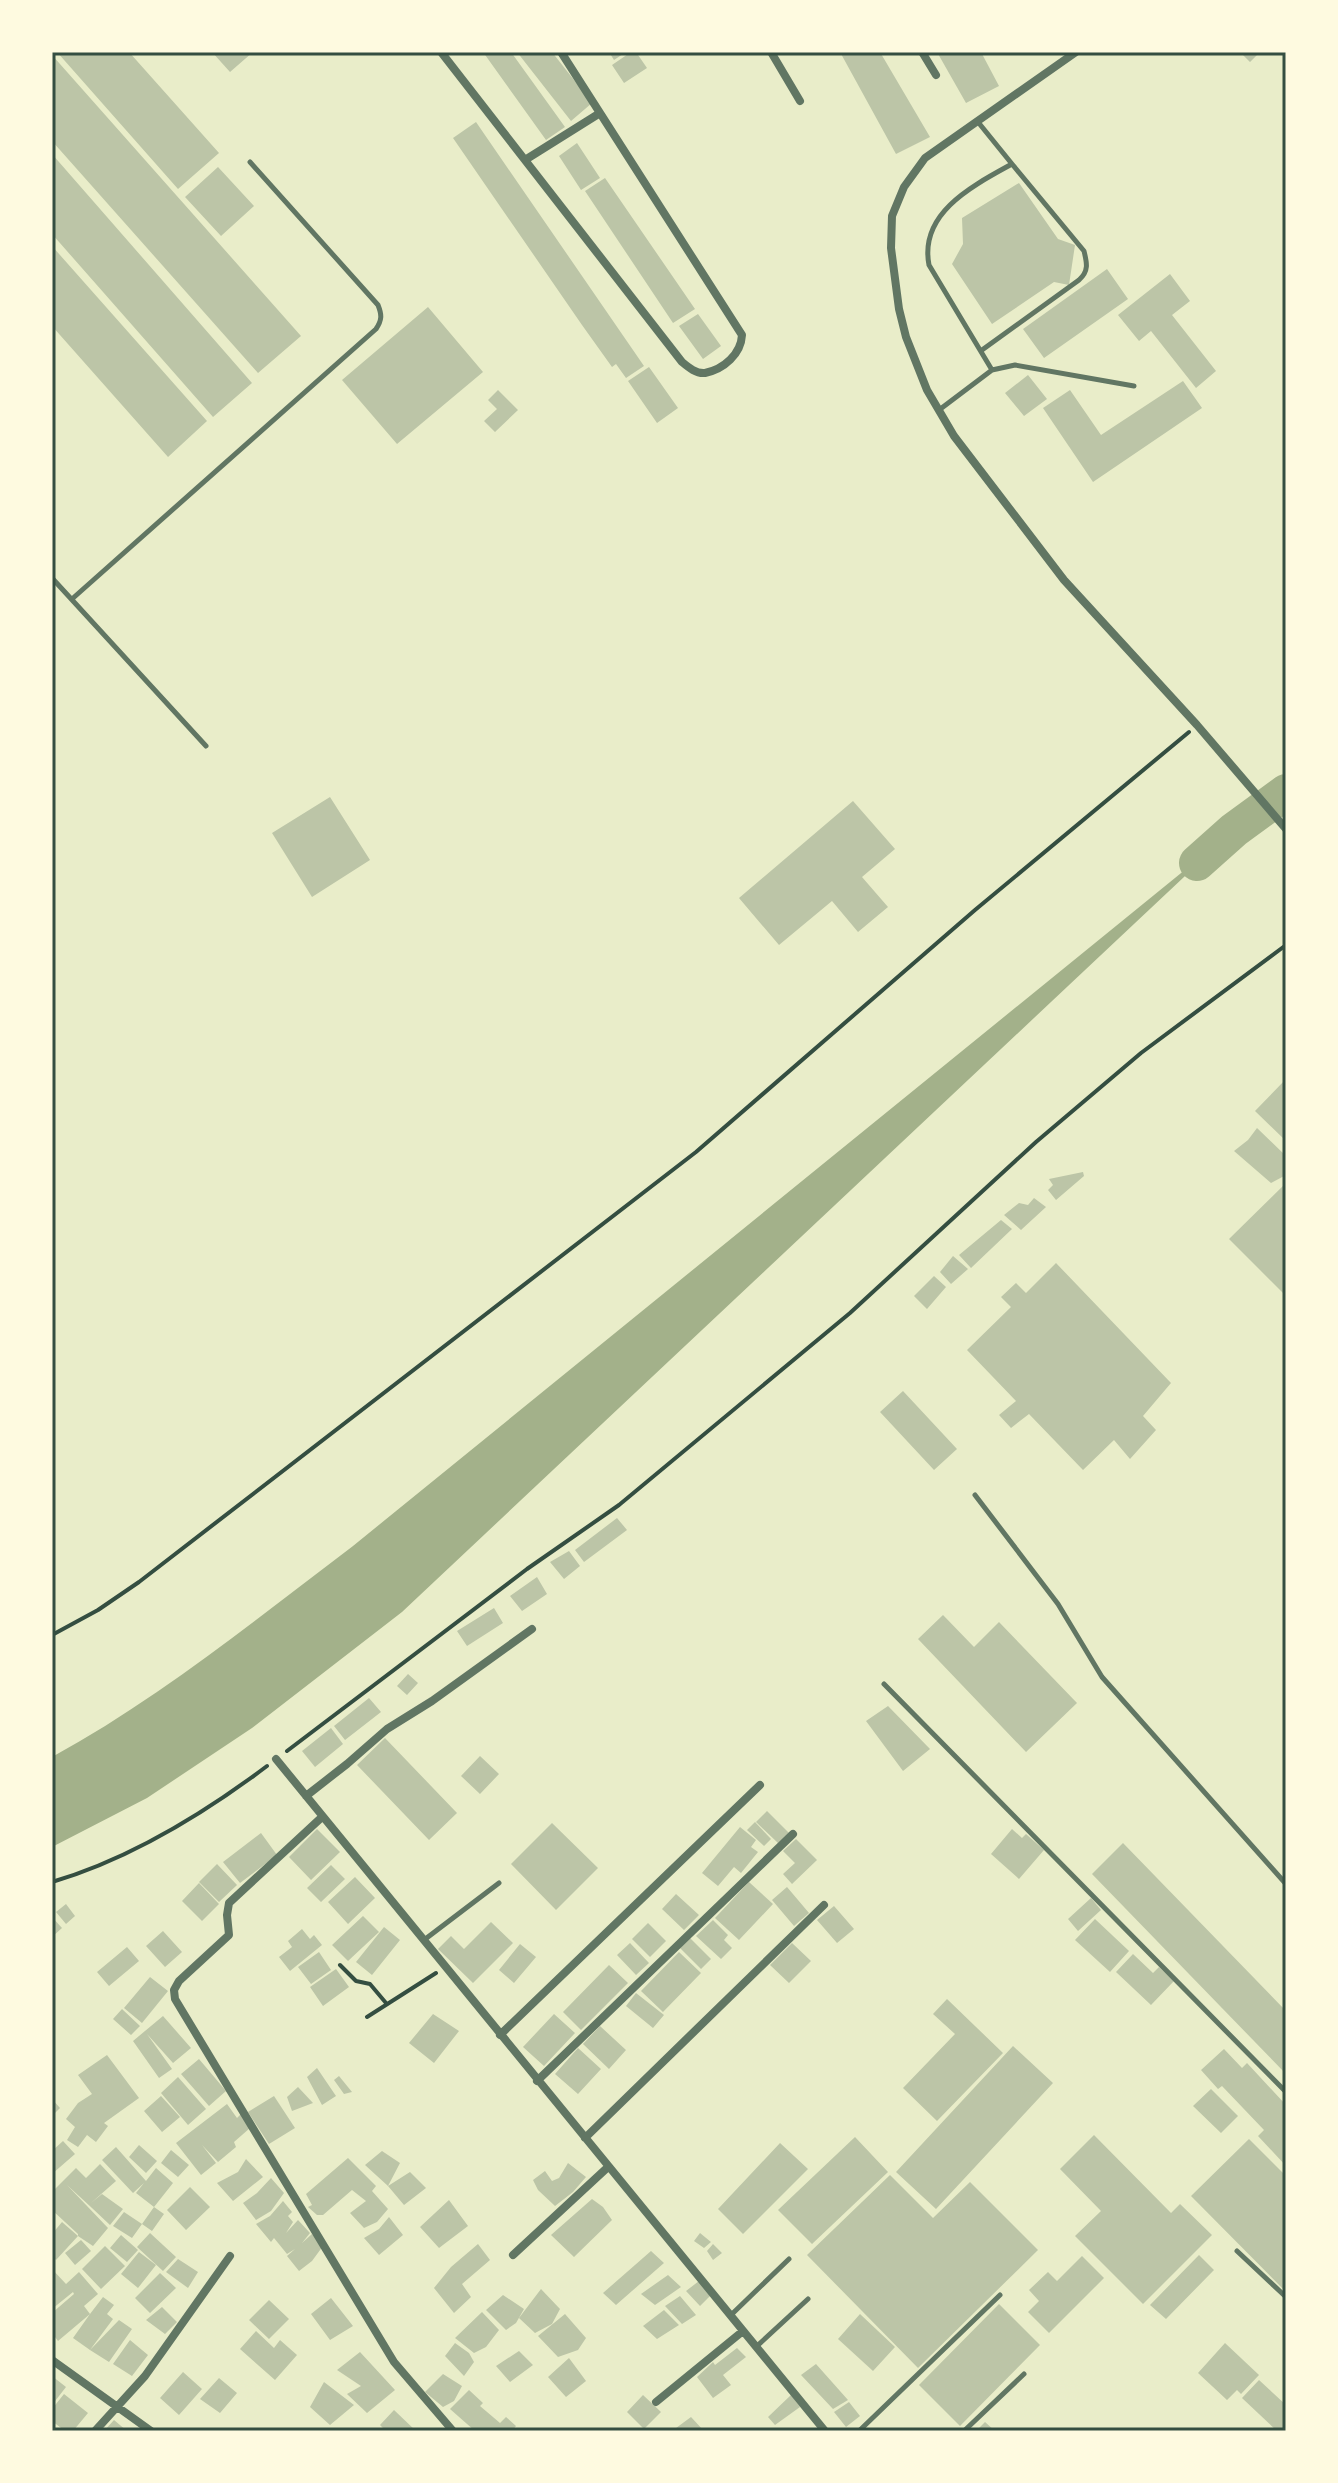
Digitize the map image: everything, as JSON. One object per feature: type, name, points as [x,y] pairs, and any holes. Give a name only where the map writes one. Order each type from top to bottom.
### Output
[{"type":"street","points":[[441,52],[682,362],[704,373],[732,359],[742,346],[742,335],[561,52]]},
{"type":"street","points":[[771,52],[800,101]]},
{"type":"street","points":[[922,52],[936,75]]},
{"type":"street","points":[[1076,52],[925,158],[904,187],[892,216],[891,248],[899,309],[912,357],[954,436],[1064,580],[1197,725],[1286,829]]},
{"type":"street","points":[[525,160],[600,113]]},
{"type":"street","points":[[306,1796],[387,1729],[432,1701],[532,1629]]},
{"type":"street","points":[[276,1759],[825,2431]]},
{"type":"street","points":[[500,2035],[760,1785]]},
{"type":"street","points":[[322,1817],[229,1903],[229,1935],[179,1981],[174,1990],[175,1999],[394,2362],[453,2431]]},
{"type":"street","points":[[537,2081],[793,1834]]},
{"type":"street","points":[[585,2138],[824,1905]]},
{"type":"street","points":[[513,2255],[608,2167]]},
{"type":"street","points":[[95,2431],[145,2376],[230,2256]]},
{"type":"street","points":[[656,2402],[743,2331]]},
{"type":"street","points":[[52,2360],[151,2431]]},
{"type":"lane","points":[[978,121],[1084,251],[1088,266],[1079,280],[982,350]]},
{"type":"lane","points":[[72,599],[365,340],[381,322],[378,305],[250,162]]},
{"type":"lane","points":[[992,370],[929,265],[926,250],[931,227],[941,212],[988,177],[1012,164]]},
{"type":"lane","points":[[938,411],[992,370],[1015,365],[1134,386]]},
{"type":"lane","points":[[52,578],[206,746]]},
{"type":"lane","points":[[975,1495],[1058,1604],[1102,1677],[1286,1884]]},
{"type":"lane","points":[[884,1684],[1286,2092]]},
{"type":"lane","points":[[423,1940],[499,1883]]},
{"type":"lane","points":[[1237,2251],[1286,2297]]},
{"type":"lane","points":[[730,2316],[789,2259]]},
{"type":"lane","points":[[859,2431],[1000,2295]]},
{"type":"lane","points":[[756,2347],[808,2299]]},
{"type":"lane","points":[[964,2431],[1024,2374]]},
{"type":"path","points":[[52,1635],[98,1610],[139,1582],[696,1152],[975,910],[1197,725]]},
{"type":"path","points":[[52,1882],[80,1874],[162,1835],[228,1795],[527,1569],[619,1505],[850,1313],[1036,1142],[1131,1061],[1286,945]]},
{"type":"path","points":[[340,1965],[356,1981],[370,1984],[386,2003]]},
{"type":"path","points":[[367,2017],[445,1968]]},
{"type":"shaded area","points":[[1234,830],[402,1612],[252,1728],[147,1798],[52,1847],[52,1757],[169,1684],[353,1546]]},
{"type":"building","points":[[57,52],[129,52],[219,153],[178,189]]},
{"type":"building","points":[[212,52],[253,52],[230,72]]},
{"type":"building","points":[[483,52],[511,52],[565,127],[546,140]]},
{"type":"building","points":[[517,52],[552,52],[592,103],[571,121]]},
{"type":"building","points":[[609,52],[626,52],[614,60]]},
{"type":"building","points":[[636,52],[647,68],[624,83],[612,65]]},
{"type":"building","points":[[840,52],[880,52],[930,137],[896,154]]},
{"type":"building","points":[[937,52],[981,52],[999,86],[966,103]]},
{"type":"building","points":[[1240,52],[1260,52],[1250,62]]},
{"type":"building","points":[[52,55],[301,336],[258,373],[52,141]]},
{"type":"building","points":[[476,122],[644,366],[626,378],[616,364],[612,367],[453,138]]},
{"type":"building","points":[[577,143],[600,178],[581,190],[559,156]]},
{"type":"building","points":[[52,154],[252,383],[213,417],[52,234]]},
{"type":"building","points":[[218,167],[254,206],[221,236],[185,197]]},
{"type":"building","points":[[605,178],[695,309],[673,323],[585,191]]},
{"type":"building","points":[[1019,183],[1058,239],[1075,245],[1069,285],[1054,282],[992,324],[952,264],[963,244],[962,218]]},
{"type":"building","points":[[52,246],[207,421],[168,457],[52,326]]},
{"type":"building","points":[[1107,269],[1128,299],[1044,358],[1023,329]]},
{"type":"building","points":[[1170,274],[1190,301],[1172,315],[1216,371],[1196,388],[1151,331],[1139,341],[1118,315]]},
{"type":"building","points":[[428,307],[483,372],[397,444],[342,380]]},
{"type":"building","points":[[698,314],[721,346],[703,359],[679,326]]},
{"type":"building","points":[[649,367],[678,408],[657,423],[628,381]]},
{"type":"building","points":[[1028,375],[1047,399],[1024,416],[1005,393]]},
{"type":"building","points":[[1183,381],[1202,408],[1093,482],[1043,408],[1070,390],[1101,435]]},
{"type":"building","points":[[498,390],[518,410],[495,432],[484,421],[497,409],[488,400]]},
{"type":"building","points":[[330,797],[370,860],[312,897],[272,833]]},
{"type":"building","points":[[853,801],[895,849],[862,877],[888,907],[858,932],[832,901],[779,945],[739,898]]},
{"type":"building","points":[[1286,1079],[1286,1141],[1255,1111]]},
{"type":"building","points":[[1257,1128],[1286,1156],[1286,1175],[1271,1183],[1234,1151]]},
{"type":"building","points":[[1083,1172],[1084,1176],[1056,1200],[1048,1190],[1053,1185],[1049,1179]]},
{"type":"building","points":[[1286,1183],[1286,1296],[1229,1239]]},
{"type":"building","points":[[1034,1198],[1046,1207],[1021,1230],[1004,1215],[1019,1203],[1028,1205]]},
{"type":"building","points":[[1001,1220],[1012,1229],[971,1268],[959,1255]]},
{"type":"building","points":[[953,1256],[968,1269],[951,1284],[940,1272]]},
{"type":"building","points":[[1056,1263],[1171,1383],[1143,1416],[1156,1430],[1130,1459],[1114,1440],[1083,1470],[1029,1414],[1011,1428],[999,1415],[1016,1401],[967,1350],[1011,1307],[1001,1297],[1016,1283],[1026,1293]]},
{"type":"building","points":[[934,1276],[946,1287],[927,1309],[914,1296]]},
{"type":"building","points":[[903,1391],[957,1449],[934,1470],[880,1412]]},
{"type":"building","points":[[617,1518],[627,1530],[584,1562],[575,1550]]},
{"type":"building","points":[[569,1551],[580,1566],[564,1579],[550,1562]]},
{"type":"building","points":[[537,1577],[547,1594],[522,1611],[510,1596]]},
{"type":"building","points":[[494,1608],[503,1623],[467,1646],[457,1631]]},
{"type":"building","points":[[943,1615],[974,1647],[999,1622],[1077,1703],[1026,1752],[918,1639]]},
{"type":"building","points":[[408,1674],[418,1683],[407,1695],[397,1686]]},
{"type":"building","points":[[369,1698],[381,1712],[345,1740],[334,1726]]},
{"type":"building","points":[[888,1706],[930,1749],[903,1771],[866,1721]]},
{"type":"building","points":[[331,1728],[343,1744],[315,1767],[302,1751]]},
{"type":"building","points":[[385,1738],[457,1813],[429,1840],[357,1765]]},
{"type":"building","points":[[480,1756],[499,1774],[480,1794],[461,1776]]},
{"type":"building","points":[[767,1811],[789,1833],[778,1843],[756,1822]]},
{"type":"building","points":[[755,1822],[771,1839],[764,1846],[747,1830]]},
{"type":"building","points":[[552,1823],[598,1868],[556,1910],[511,1864]]},
{"type":"building","points":[[740,1827],[756,1840],[751,1847],[758,1852],[741,1873],[734,1867],[718,1886],[702,1873]]},
{"type":"building","points":[[317,1829],[340,1852],[311,1880],[289,1857]]},
{"type":"building","points":[[1012,1829],[1022,1838],[1026,1834],[1044,1850],[1019,1879],[991,1854]]},
{"type":"building","points":[[261,1833],[277,1855],[240,1883],[223,1862]]},
{"type":"building","points":[[796,1839],[817,1860],[792,1884],[783,1874],[795,1863],[783,1851]]},
{"type":"building","points":[[1123,1843],[1286,2011],[1286,2074],[1092,1874]]},
{"type":"building","points":[[217,1864],[237,1885],[219,1902],[199,1882]]},
{"type":"building","points":[[331,1865],[345,1879],[321,1902],[307,1888]]},
{"type":"building","points":[[355,1877],[375,1898],[348,1924],[328,1902]]},
{"type":"building","points":[[749,1882],[773,1904],[739,1940],[715,1918]]},
{"type":"building","points":[[199,1883],[219,1904],[202,1921],[182,1901]]},
{"type":"building","points":[[787,1887],[809,1913],[794,1926],[772,1900]]},
{"type":"building","points":[[676,1894],[699,1915],[684,1930],[662,1909]]},
{"type":"building","points":[[1091,1898],[1101,1910],[1078,1931],[1068,1919]]},
{"type":"building","points":[[66,1904],[75,1916],[66,1924],[56,1912]]},
{"type":"building","points":[[834,1906],[854,1929],[837,1943],[817,1920]]},
{"type":"building","points":[[363,1916],[379,1932],[348,1961],[332,1945]]},
{"type":"building","points":[[52,1917],[62,1928],[52,1937]]},
{"type":"building","points":[[1095,1919],[1129,1951],[1110,1972],[1075,1940]]},
{"type":"building","points":[[713,1920],[728,1935],[724,1940],[732,1948],[721,1959],[696,1936]]},
{"type":"building","points":[[491,1922],[513,1943],[473,1983],[438,1949],[451,1936],[464,1949]]},
{"type":"building","points":[[648,1923],[666,1941],[650,1957],[632,1939]]},
{"type":"building","points":[[384,1927],[400,1940],[372,1975],[356,1962]]},
{"type":"building","points":[[302,1929],[310,1939],[314,1935],[322,1945],[290,1971],[279,1957],[292,1947],[288,1941]]},
{"type":"building","points":[[163,1931],[182,1952],[165,1967],[146,1946]]},
{"type":"building","points":[[690,1938],[711,1959],[701,1969],[680,1948]]},
{"type":"building","points":[[630,1943],[649,1963],[636,1975],[617,1955]]},
{"type":"building","points":[[792,1943],[811,1961],[789,1983],[770,1965]]},
{"type":"building","points":[[520,1944],[536,1957],[514,1983],[499,1970]]},
{"type":"building","points":[[127,1947],[139,1961],[109,1986],[97,1972]]},
{"type":"building","points":[[319,1952],[331,1970],[311,1984],[298,1967]]},
{"type":"building","points":[[679,1952],[701,1973],[663,2012],[641,1991]]},
{"type":"building","points":[[1133,1954],[1153,1973],[1159,1967],[1174,1981],[1151,2005],[1116,1972]]},
{"type":"building","points":[[609,1965],[628,1983],[581,2030],[563,2012]]},
{"type":"building","points":[[336,1969],[349,1987],[323,2006],[310,1987]]},
{"type":"building","points":[[150,1977],[168,1991],[142,2023],[124,2008]]},
{"type":"building","points":[[636,1993],[664,2015],[653,2028],[626,2006]]},
{"type":"building","points":[[947,1999],[1003,2053],[937,2121],[903,2088],[955,2034],[933,2014]]},
{"type":"building","points":[[122,2009],[140,2026],[131,2035],[113,2019]]},
{"type":"building","points":[[433,2014],[459,2031],[434,2063],[409,2043]]},
{"type":"building","points":[[554,2014],[575,2033],[544,2066],[523,2047]]},
{"type":"building","points":[[163,2016],[191,2048],[173,2063],[147,2034],[172,2069],[159,2078],[133,2041]]},
{"type":"building","points":[[600,2026],[626,2050],[609,2069],[583,2044]]},
{"type":"building","points":[[1013,2046],[1053,2083],[936,2209],[896,2172]]},
{"type":"building","points":[[578,2048],[601,2069],[578,2094],[555,2074]]},
{"type":"building","points":[[1224,2049],[1242,2068],[1247,2063],[1286,2105],[1286,2166],[1258,2136],[1264,2130],[1222,2086],[1218,2089],[1201,2070]]},
{"type":"building","points":[[107,2055],[139,2098],[104,2123],[108,2126],[96,2142],[87,2135],[78,2147],[67,2140],[75,2127],[66,2119],[78,2103],[92,2094],[78,2075]]},
{"type":"building","points":[[199,2059],[226,2091],[209,2106],[181,2074]]},
{"type":"building","points":[[317,2068],[336,2096],[322,2105],[307,2077]]},
{"type":"building","points":[[339,2076],[352,2092],[344,2094],[334,2080]]},
{"type":"building","points":[[178,2077],[206,2109],[188,2125],[161,2093]]},
{"type":"building","points":[[298,2087],[313,2103],[292,2111],[287,2097]]},
{"type":"building","points":[[1211,2089],[1238,2116],[1221,2133],[1193,2106]]},
{"type":"building","points":[[161,2096],[180,2117],[162,2132],[144,2111]]},
{"type":"building","points":[[274,2096],[295,2128],[269,2144],[248,2112]]},
{"type":"building","points":[[52,2099],[60,2108],[52,2116]]},
{"type":"building","points":[[227,2104],[237,2118],[241,2114],[250,2128],[234,2142],[236,2147],[218,2162],[202,2145],[216,2163],[201,2175],[176,2143]]},
{"type":"building","points":[[1094,2135],[1171,2213],[1180,2204],[1212,2235],[1143,2304],[1075,2236],[1101,2211],[1060,2169]]},
{"type":"building","points":[[855,2137],[888,2172],[812,2244],[778,2210]]},
{"type":"building","points":[[1249,2139],[1286,2176],[1286,2292],[1191,2196]]},
{"type":"building","points":[[63,2141],[75,2154],[52,2174],[52,2151]]},
{"type":"building","points":[[780,2143],[808,2169],[743,2234],[718,2209]]},
{"type":"building","points":[[139,2145],[157,2161],[146,2173],[129,2157]]},
{"type":"building","points":[[116,2147],[146,2181],[156,2168],[173,2183],[154,2207],[136,2193],[144,2183],[133,2193],[102,2160]]},
{"type":"building","points":[[171,2150],[189,2165],[178,2177],[161,2163]]},
{"type":"building","points":[[382,2151],[400,2163],[388,2186],[365,2165]]},
{"type":"building","points":[[348,2158],[376,2186],[372,2191],[388,2209],[377,2222],[364,2228],[350,2213],[366,2201],[352,2190],[323,2215],[317,2215],[308,2207],[312,2205],[306,2194]]},
{"type":"building","points":[[246,2159],[263,2177],[233,2201],[217,2183],[238,2172]]},
{"type":"building","points":[[568,2163],[586,2177],[555,2206],[538,2190],[533,2180],[545,2171],[552,2181],[559,2178]]},
{"type":"building","points":[[100,2164],[116,2181],[91,2203],[102,2194],[123,2209],[110,2225],[67,2185],[108,2228],[93,2246],[52,2210],[52,2192],[76,2168],[86,2178]]},
{"type":"building","points":[[410,2172],[426,2188],[404,2205],[388,2186]]},
{"type":"building","points":[[890,2175],[933,2218],[970,2182],[1038,2250],[918,2368],[807,2255]]},
{"type":"building","points":[[271,2178],[284,2193],[271,2211],[256,2220],[243,2203]]},
{"type":"building","points":[[190,2187],[210,2207],[186,2230],[167,2210]]},
{"type":"building","points":[[592,2199],[603,2207],[612,2220],[574,2257],[551,2235]]},
{"type":"building","points":[[449,2200],[468,2226],[439,2248],[420,2227]]},
{"type":"building","points":[[283,2201],[292,2212],[288,2216],[293,2222],[286,2233],[298,2220],[310,2233],[302,2243],[312,2234],[323,2246],[312,2261],[299,2271],[287,2256],[295,2249],[287,2254],[274,2238],[271,2242],[256,2224],[270,2216]]},
{"type":"building","points":[[154,2207],[164,2214],[152,2231],[142,2224]]},
{"type":"building","points":[[124,2212],[142,2224],[132,2238],[113,2226]]},
{"type":"building","points":[[389,2217],[403,2235],[379,2255],[364,2238],[379,2229]]},
{"type":"building","points":[[62,2222],[78,2236],[56,2260],[52,2256],[52,2234]]},
{"type":"building","points":[[150,2233],[176,2257],[163,2271],[137,2247]]},
{"type":"building","points":[[700,2233],[711,2242],[704,2248],[694,2241]]},
{"type":"building","points":[[121,2235],[138,2250],[127,2262],[110,2248]]},
{"type":"building","points":[[81,2240],[91,2251],[75,2265],[65,2253]]},
{"type":"building","points":[[478,2244],[490,2260],[462,2284],[471,2297],[454,2313],[434,2288],[451,2267]]},
{"type":"building","points":[[713,2244],[722,2253],[713,2260],[707,2251]]},
{"type":"building","points":[[105,2246],[125,2266],[101,2289],[82,2269]]},
{"type":"building","points":[[651,2251],[664,2263],[616,2305],[603,2293]]},
{"type":"building","points":[[139,2252],[156,2265],[138,2288],[121,2274]]},
{"type":"building","points":[[1199,2255],[1214,2270],[1166,2319],[1150,2305]]},
{"type":"building","points":[[1082,2256],[1104,2278],[1049,2333],[1028,2312],[1039,2301],[1029,2290],[1048,2272],[1057,2281]]},
{"type":"building","points":[[178,2259],[198,2272],[188,2288],[166,2272]]},
{"type":"building","points":[[52,2269],[66,2284],[79,2272],[98,2294],[84,2306],[90,2314],[58,2341],[52,2333],[52,2313],[74,2294],[52,2309]]},
{"type":"building","points":[[160,2273],[176,2288],[150,2313],[135,2298]]},
{"type":"building","points":[[668,2275],[681,2287],[655,2305],[641,2294]]},
{"type":"building","points":[[699,2281],[711,2295],[700,2306],[686,2291]]},
{"type":"building","points":[[541,2289],[560,2309],[552,2324],[535,2333],[519,2318]]},
{"type":"building","points":[[503,2295],[524,2309],[516,2323],[506,2330],[486,2310]]},
{"type":"building","points":[[680,2296],[696,2315],[682,2324],[665,2306]]},
{"type":"building","points":[[103,2297],[114,2305],[107,2314],[113,2319],[90,2350],[73,2338]]},
{"type":"building","points":[[331,2298],[353,2326],[330,2340],[311,2314]]},
{"type":"building","points":[[269,2300],[289,2319],[269,2339],[249,2320]]},
{"type":"building","points":[[999,2304],[1040,2345],[960,2426],[919,2385]]},
{"type":"building","points":[[162,2307],[177,2322],[165,2334],[146,2320]]},
{"type":"building","points":[[664,2310],[679,2325],[657,2339],[643,2326]]},
{"type":"building","points":[[482,2312],[499,2330],[486,2347],[474,2353],[455,2338]]},
{"type":"building","points":[[565,2314],[586,2338],[578,2350],[558,2357],[538,2336]]},
{"type":"building","points":[[860,2314],[895,2347],[873,2371],[838,2339]]},
{"type":"building","points":[[119,2320],[132,2329],[109,2362],[90,2350]]},
{"type":"building","points":[[256,2331],[274,2348],[280,2340],[297,2355],[275,2380],[240,2349]]},
{"type":"building","points":[[130,2340],[148,2355],[132,2376],[113,2364]]},
{"type":"building","points":[[455,2343],[469,2353],[474,2362],[464,2376],[445,2356]]},
{"type":"building","points":[[1225,2343],[1259,2375],[1241,2394],[1237,2390],[1227,2400],[1198,2373]]},
{"type":"building","points":[[737,2348],[746,2357],[723,2375],[731,2385],[713,2398],[697,2377],[713,2362],[715,2365]]},
{"type":"building","points":[[519,2351],[533,2365],[510,2382],[496,2366]]},
{"type":"building","points":[[360,2352],[395,2390],[367,2413],[347,2394],[361,2386],[337,2370]]},
{"type":"building","points":[[569,2358],[586,2381],[566,2397],[548,2377]]},
{"type":"building","points":[[816,2364],[848,2400],[833,2409],[801,2375]]},
{"type":"building","points":[[183,2372],[202,2389],[179,2415],[160,2398]]},
{"type":"building","points":[[443,2374],[462,2386],[454,2401],[443,2407],[425,2392]]},
{"type":"building","points":[[52,2376],[66,2387],[52,2405]]},
{"type":"building","points":[[219,2378],[237,2393],[220,2413],[200,2399]]},
{"type":"building","points":[[1259,2380],[1286,2405],[1286,2431],[1277,2431],[1242,2398]]},
{"type":"building","points":[[324,2382],[354,2405],[330,2425],[310,2407]]},
{"type":"building","points":[[469,2390],[483,2403],[480,2406],[500,2423],[506,2417],[516,2426],[512,2431],[475,2431],[450,2409]]},
{"type":"building","points":[[64,2394],[88,2413],[73,2431],[65,2431],[52,2421],[52,2409]]},
{"type":"building","points":[[643,2395],[661,2412],[644,2429],[627,2412]]},
{"type":"building","points":[[791,2395],[800,2407],[775,2425],[768,2417]]},
{"type":"building","points":[[849,2402],[860,2416],[846,2427],[834,2412]]},
{"type":"building","points":[[394,2410],[416,2431],[386,2431],[380,2425]]},
{"type":"building","points":[[691,2417],[704,2431],[672,2431]]},
{"type":"building","points":[[114,2420],[127,2431],[104,2431]]},
{"type":"building","points":[[985,2422],[995,2431],[976,2431]]},
{"type":"waterway","points":[[1197,863],[1234,830],[1286,792]]}]
